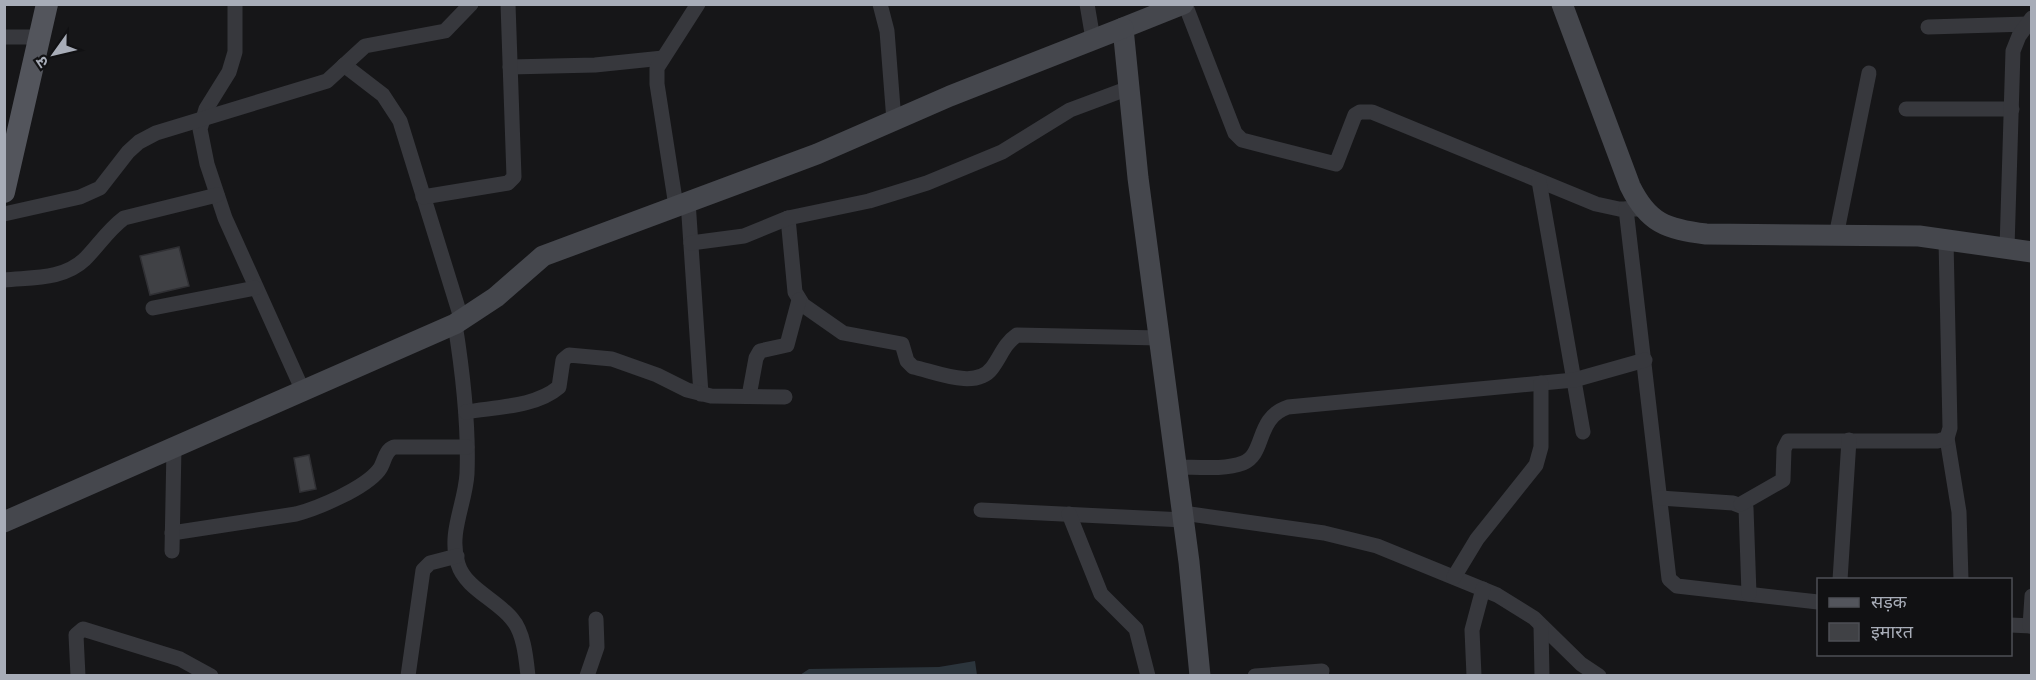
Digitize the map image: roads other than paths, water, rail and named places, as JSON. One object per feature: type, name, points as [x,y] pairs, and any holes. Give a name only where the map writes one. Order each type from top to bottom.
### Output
[{"type":"main road","points":[[4,192],[46,4]]},
{"type":"main road","points":[[4,522],[459,323],[496,297],[543,256],[817,153],[1093,39],[1184,4]]},
{"type":"main road","points":[[1562,4],[1630,186],[1635,209],[1656,222],[1686,232],[1919,236],[2031,252]]},
{"type":"main road","points":[[1122,28],[1138,178],[1178,467],[1200,675]]},
{"type":"street","points":[[235,4],[236,52],[229,72],[206,108],[200,129],[207,164],[217,195],[255,288],[303,391]]},
{"type":"street","points":[[4,214],[80,197],[100,188],[139,142],[156,133],[327,81],[365,46],[445,31],[471,4]]},
{"type":"street","points":[[423,197],[512,181],[514,177],[508,4]]},
{"type":"street","points":[[698,4],[657,68],[657,84],[692,243],[701,394]]},
{"type":"street","points":[[880,4],[887,31],[894,120]]},
{"type":"street","points":[[1086,4],[1093,39]]},
{"type":"street","points":[[1184,4],[1235,134],[1242,140],[1336,164],[1355,115],[1360,112],[1372,112],[1596,204],[1635,209],[1645,360],[1669,579],[1673,584],[1817,602]]},
{"type":"street","points":[[1928,27],[2030,21]]},
{"type":"street","points":[[2007,248],[2013,51],[2019,36],[2030,21]]},
{"type":"street","points":[[4,37],[39,37]]},
{"type":"street","points":[[510,67],[595,65],[663,58]]},
{"type":"street","points":[[344,66],[383,95],[393,107],[423,197],[459,323],[466,412],[467,477],[455,541],[457,556],[464,576],[512,619],[521,636],[528,675]]},
{"type":"street","points":[[1836,236],[1869,73]]},
{"type":"street","points":[[692,243],[744,236],[788,218],[869,201],[927,183],[1002,152],[1070,110],[1128,87]]},
{"type":"street","points":[[1906,109],[2012,109]]},
{"type":"street","points":[[1539,181],[1583,432]]},
{"type":"street","points":[[4,280],[58,275],[72,270],[84,260],[113,226],[124,219],[217,195]]},
{"type":"street","points":[[788,218],[795,292],[799,300],[843,333],[902,344],[907,361],[913,367],[974,380],[985,376],[1004,346],[1017,335],[1160,338]]},
{"type":"street","points":[[1946,240],[1950,428],[1947,438],[1959,512],[1960,578]]},
{"type":"street","points":[[153,308],[255,288]]},
{"type":"street","points":[[749,396],[756,358],[766,348],[787,345],[799,300]]},
{"type":"street","points":[[466,412],[541,398],[553,393],[559,387],[563,360],[569,355],[612,359],[701,394],[785,397]]},
{"type":"street","points":[[1178,467],[1244,463],[1254,454],[1263,430],[1276,412],[1574,380],[1645,360]]},
{"type":"street","points":[[1461,566],[1477,539],[1536,465],[1541,447],[1541,383]]},
{"type":"street","points":[[1660,498],[1741,504],[1783,480],[1784,449],[1788,441],[1938,441],[1947,438]]},
{"type":"street","points":[[1840,578],[1849,440]]},
{"type":"street","points":[[172,551],[174,447]]},
{"type":"street","points":[[172,533],[296,514],[315,508],[334,500],[376,472],[390,449],[394,447],[467,447]]},
{"type":"street","points":[[1741,504],[1748,515],[1749,594]]},
{"type":"street","points":[[981,510],[1184,517],[1324,532],[1461,566],[1483,589],[1497,594],[1534,618],[1581,664],[1599,675]]},
{"type":"street","points":[[1069,514],[1101,594],[1136,629],[1148,675]]},
{"type":"street","points":[[408,675],[423,570],[430,562],[457,556]]},
{"type":"street","points":[[1474,675],[1472,630],[1483,589]]},
{"type":"street","points":[[2012,625],[2031,626],[2031,596]]},
{"type":"street","points":[[586,675],[597,647],[596,618]]},
{"type":"street","points":[[1541,626],[1542,675]]},
{"type":"street","points":[[78,675],[76,635],[83,628],[180,658],[211,675]]},
{"type":"street","points":[[1255,675],[1322,671]]}]
